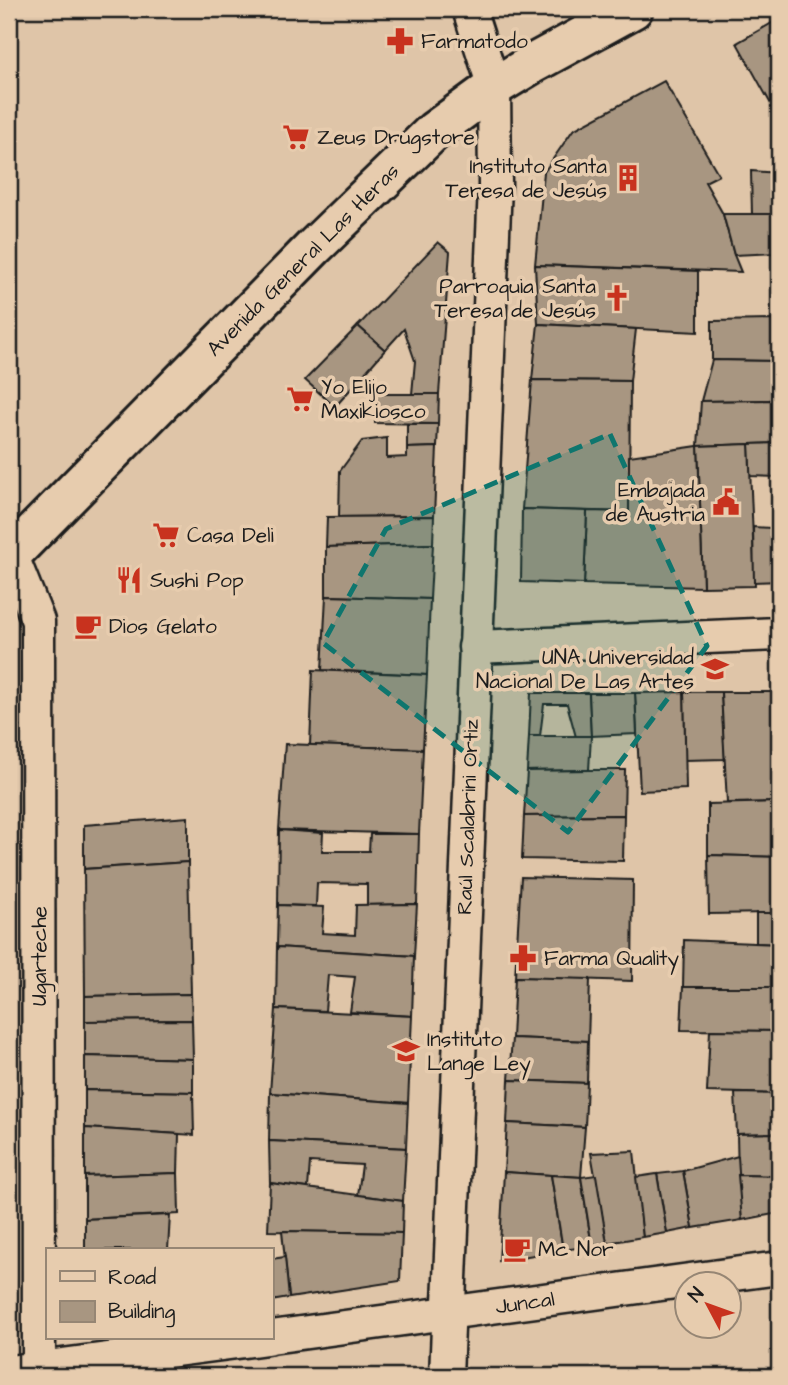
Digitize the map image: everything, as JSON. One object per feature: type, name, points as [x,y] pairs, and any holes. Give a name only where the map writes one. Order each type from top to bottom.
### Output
[{"type":"main road","name":"Avenida General Las Heras","points":[[10,554],[314,247],[434,131],[532,64],[634,9]]},
{"type":"street","name":"Raúl Scalabrini Ortiz","points":[[446,1376],[495,185],[494,88],[469,9]]},
{"type":"street","name":"Ugarteche","points":[[10,554],[38,621],[24,1370]]},
{"type":"street","points":[[475,647],[779,634]]},
{"type":"street","name":"Juncal","points":[[273,1336],[779,1268]]},
{"type":"street","name":"Juncal","points":[[24,1370],[247,1340]]},
{"type":"highlighted area","points":[[610,434],[707,646],[568,832],[323,643],[386,529]]},
{"type":"building","points":[[779,19],[779,102],[772,106],[737,43]]},
{"type":"building","name":"Instituto Santa Teresa de Jesús","points":[[664,81],[719,175],[705,182],[723,214],[741,272],[535,265],[544,172],[573,130]]},
{"type":"building","points":[[751,171],[779,173],[779,214],[752,215]]},
{"type":"building","points":[[723,214],[779,214],[779,253],[734,255]]},
{"type":"building","points":[[438,242],[450,252],[439,394],[412,394],[415,361],[404,329],[385,350],[358,326]]},
{"type":"building","name":"Parroquia Santa Teresa de Jesús","points":[[535,265],[698,271],[698,332],[538,324]]},
{"type":"building","points":[[779,320],[779,361],[712,360],[712,321]]},
{"type":"building","points":[[538,324],[636,329],[630,381],[532,380]]},
{"type":"building","points":[[358,326],[385,350],[335,407],[305,380]]},
{"type":"building","points":[[712,360],[779,361],[779,400],[701,401]]},
{"type":"building","points":[[532,380],[630,381],[629,512],[522,509]]},
{"type":"building","points":[[376,394],[439,394],[438,424],[375,423]]},
{"type":"building","points":[[779,400],[779,443],[698,446],[701,401]]},
{"type":"building","points":[[407,424],[438,424],[437,447],[407,448]]},
{"type":"building","points":[[387,438],[387,458],[407,457],[407,448],[437,447],[434,516],[339,517],[340,471],[362,441]]},
{"type":"building","points":[[779,443],[779,477],[750,476],[749,444]]},
{"type":"building","name":"Embajada de Austria","points":[[749,444],[755,586],[703,587],[698,446]]},
{"type":"building","points":[[698,446],[703,587],[584,584],[587,511],[629,512],[629,456]]},
{"type":"building","points":[[775,477],[779,477],[779,497],[774,497]]},
{"type":"building","points":[[774,497],[779,497],[779,581],[754,582],[753,527],[771,528]]},
{"type":"building","points":[[522,509],[587,511],[584,584],[521,582]]},
{"type":"building","points":[[434,516],[433,544],[326,547],[327,517]]},
{"type":"building","points":[[433,544],[430,599],[326,596],[326,547]]},
{"type":"building","points":[[326,596],[430,599],[427,675],[322,670]]},
{"type":"building","points":[[313,670],[427,675],[423,749],[310,745]]},
{"type":"building","points":[[684,692],[721,692],[725,759],[685,760]]},
{"type":"building","points":[[684,692],[686,789],[640,791],[635,693]]},
{"type":"building","points":[[721,692],[779,692],[779,802],[727,803]]},
{"type":"building","points":[[531,693],[589,693],[591,736],[576,737],[567,704],[544,704],[540,736],[529,736]]},
{"type":"building","points":[[589,693],[635,693],[637,734],[591,736]]},
{"type":"building","points":[[529,736],[591,736],[589,770],[527,771]]},
{"type":"building","points":[[285,744],[423,749],[419,834],[279,830]]},
{"type":"building","points":[[625,770],[624,815],[524,816],[527,771]]},
{"type":"building","points":[[779,802],[779,857],[708,855],[708,804]]},
{"type":"building","points":[[624,815],[623,861],[522,859],[524,816]]},
{"type":"building","points":[[188,817],[188,862],[84,869],[84,825]]},
{"type":"building","points":[[279,830],[323,833],[322,851],[369,851],[370,834],[419,834],[417,904],[367,905],[367,884],[317,883],[316,906],[278,905]]},
{"type":"building","points":[[708,855],[779,857],[779,913],[709,914]]},
{"type":"building","points":[[188,862],[191,994],[85,996],[84,869]]},
{"type":"building","points":[[521,877],[633,880],[632,981],[515,977]]},
{"type":"building","points":[[417,904],[414,956],[277,947],[278,905],[324,907],[322,933],[355,935],[356,905]]},
{"type":"building","points":[[756,913],[779,913],[779,944],[756,943]]},
{"type":"building","points":[[684,940],[779,944],[779,987],[683,987]]},
{"type":"building","points":[[277,947],[414,956],[412,1016],[350,1012],[355,977],[328,975],[325,1011],[276,1009]]},
{"type":"building","points":[[515,977],[590,979],[588,1041],[512,1038]]},
{"type":"building","points":[[683,987],[779,987],[779,1031],[681,1030]]},
{"type":"building","points":[[191,994],[192,1020],[85,1021],[85,996]]},
{"type":"building","points":[[276,1009],[412,1016],[408,1103],[270,1093]]},
{"type":"building","points":[[192,1020],[193,1059],[85,1056],[85,1021]]},
{"type":"building","points":[[710,1030],[779,1031],[779,1094],[707,1092]]},
{"type":"building","points":[[512,1038],[588,1041],[587,1083],[509,1080]]},
{"type":"building","points":[[85,1056],[193,1059],[193,1092],[85,1090]]},
{"type":"building","points":[[509,1080],[587,1083],[585,1127],[507,1123]]},
{"type":"building","points":[[85,1090],[193,1092],[194,1135],[85,1128]]},
{"type":"building","points":[[270,1093],[408,1103],[406,1148],[269,1141]]},
{"type":"building","points":[[735,1093],[779,1094],[779,1133],[737,1134]]},
{"type":"building","points":[[9,1121],[14,1121],[14,1177],[9,1176]]},
{"type":"building","points":[[507,1123],[585,1127],[581,1177],[504,1172]]},
{"type":"building","points":[[85,1128],[179,1134],[178,1173],[85,1176]]},
{"type":"building","points":[[779,1133],[779,1176],[738,1175],[737,1134]]},
{"type":"building","points":[[269,1141],[406,1148],[403,1201],[358,1195],[362,1165],[310,1162],[308,1188],[270,1183]]},
{"type":"building","points":[[634,1151],[643,1237],[607,1243],[591,1153]]},
{"type":"building","points":[[738,1156],[742,1220],[693,1228],[683,1171]]},
{"type":"building","points":[[683,1171],[693,1228],[667,1233],[657,1174]]},
{"type":"building","points":[[504,1172],[551,1175],[563,1250],[499,1261]]},
{"type":"building","points":[[178,1173],[179,1214],[85,1219],[85,1176]]},
{"type":"building","points":[[657,1174],[667,1233],[643,1237],[636,1177]]},
{"type":"building","points":[[551,1175],[581,1177],[592,1246],[563,1250]]},
{"type":"building","points":[[596,1175],[607,1243],[592,1246],[581,1177]]},
{"type":"building","points":[[738,1175],[779,1176],[779,1213],[742,1220]]},
{"type":"building","points":[[270,1183],[403,1201],[402,1233],[268,1231]]},
{"type":"building","points":[[170,1215],[168,1248],[85,1248],[85,1219]]},
{"type":"building","points":[[282,1231],[402,1233],[400,1281],[289,1298]]},
{"type":"building","points":[[12,1248],[18,1332],[9,1333],[9,1249]]},
{"type":"building","points":[[285,1257],[289,1298],[273,1301],[273,1259]]},
{"type":"place","name":"Farmatodo","points":[[400,41]]},
{"type":"place","name":"Zeus Drugstore","points":[[296,137]]},
{"type":"place","name":"Instituto Santa Teresa de Jesús","points":[[628,178]]},
{"type":"place","name":"Parroquia Santa Teresa de Jesús","points":[[617,298]]},
{"type":"place","name":"Yo Elijo Maxikiosco","points":[[300,399]]},
{"type":"place","name":"Embajada de Austria","points":[[726,502]]},
{"type":"place","name":"Casa Deli","points":[[166,535]]},
{"type":"place","name":"Sushi Pop","points":[[129,580]]},
{"type":"place","name":"Dios Gelato","points":[[88,626]]},
{"type":"place","name":"UNA Universidad Nacional De Las Artes","points":[[715,669]]},
{"type":"place","name":"Farma Quality","points":[[523,958]]},
{"type":"place","name":"Instituto Lange Ley","points":[[406,1051]]},
{"type":"place","name":"Mc Nor","points":[[517,1249]]}]
